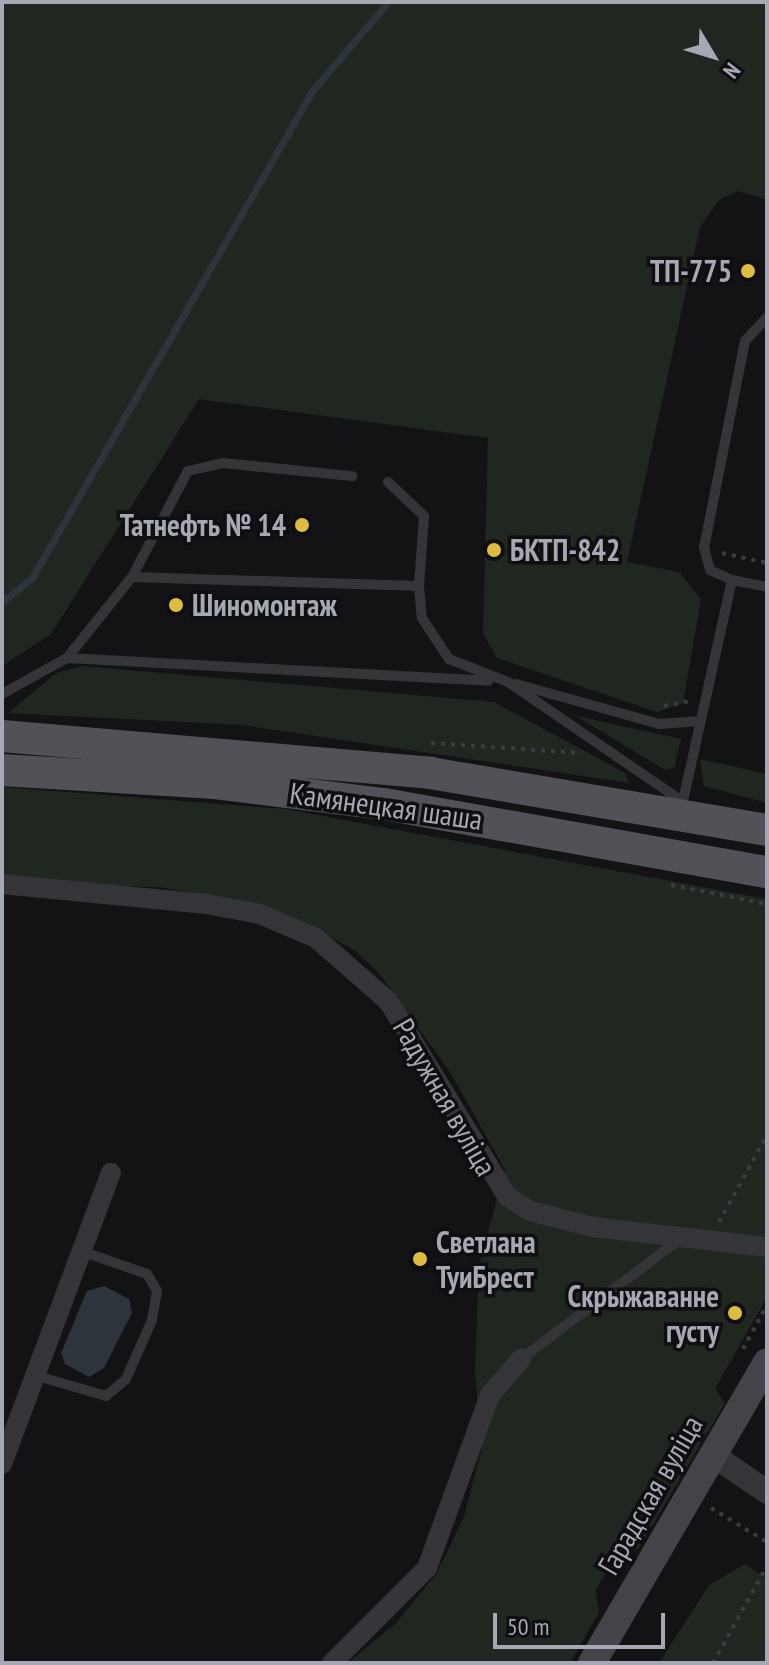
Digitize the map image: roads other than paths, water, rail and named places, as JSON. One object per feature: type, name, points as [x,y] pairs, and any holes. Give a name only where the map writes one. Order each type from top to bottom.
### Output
[{"type":"main road","name":"Камянецкая шаша","points":[[2,736],[430,773],[715,817],[767,830]]},
{"type":"main road","name":"Камянецкая шаша","points":[[2,770],[215,783],[384,804],[767,872]]},
{"type":"main road","name":"Гарадская вуліца","points":[[592,1663],[767,1362]]},
{"type":"street","name":"Радужная вуліца","points":[[2,884],[206,904],[260,914],[316,938],[389,1002],[507,1196],[559,1220],[767,1247]]},
{"type":"street","points":[[3,1455],[111,1173]]},
{"type":"street","points":[[332,1663],[427,1568],[490,1395],[521,1359]]},
{"type":"street","points":[[713,1455],[767,1492]]},
{"type":"lane","points":[[767,317],[745,341],[704,548],[710,570],[732,580],[767,587]]},
{"type":"lane","points":[[2,694],[67,658],[132,577],[188,471],[223,463],[352,476]]},
{"type":"lane","points":[[388,482],[424,516],[419,586],[422,618],[438,647],[462,669],[659,724],[700,721]]},
{"type":"lane","points":[[132,577],[419,586]]},
{"type":"lane","points":[[679,799],[732,580]]},
{"type":"lane","points":[[67,658],[508,682],[679,799],[715,817]]},
{"type":"lane","points":[[521,1359],[683,1237]]},
{"type":"lane","points":[[33,1375],[106,1396],[126,1379],[152,1320],[157,1291],[147,1274],[81,1251]]},
{"type":"waterway","points":[[2,602],[32,578],[313,90],[388,2]]},
{"type":"place","name":"ТП-775","points":[[748,271]]},
{"type":"place","name":"Татнефть № 14","points":[[302,525]]},
{"type":"place","name":"БКТП-842","points":[[494,550]]},
{"type":"place","name":"Шиномонтаж","points":[[176,605]]},
{"type":"place","name":"Светлана ТуиБрест","points":[[420,1259]]},
{"type":"place","name":"Скрыжаванне густу","points":[[735,1313]]}]
